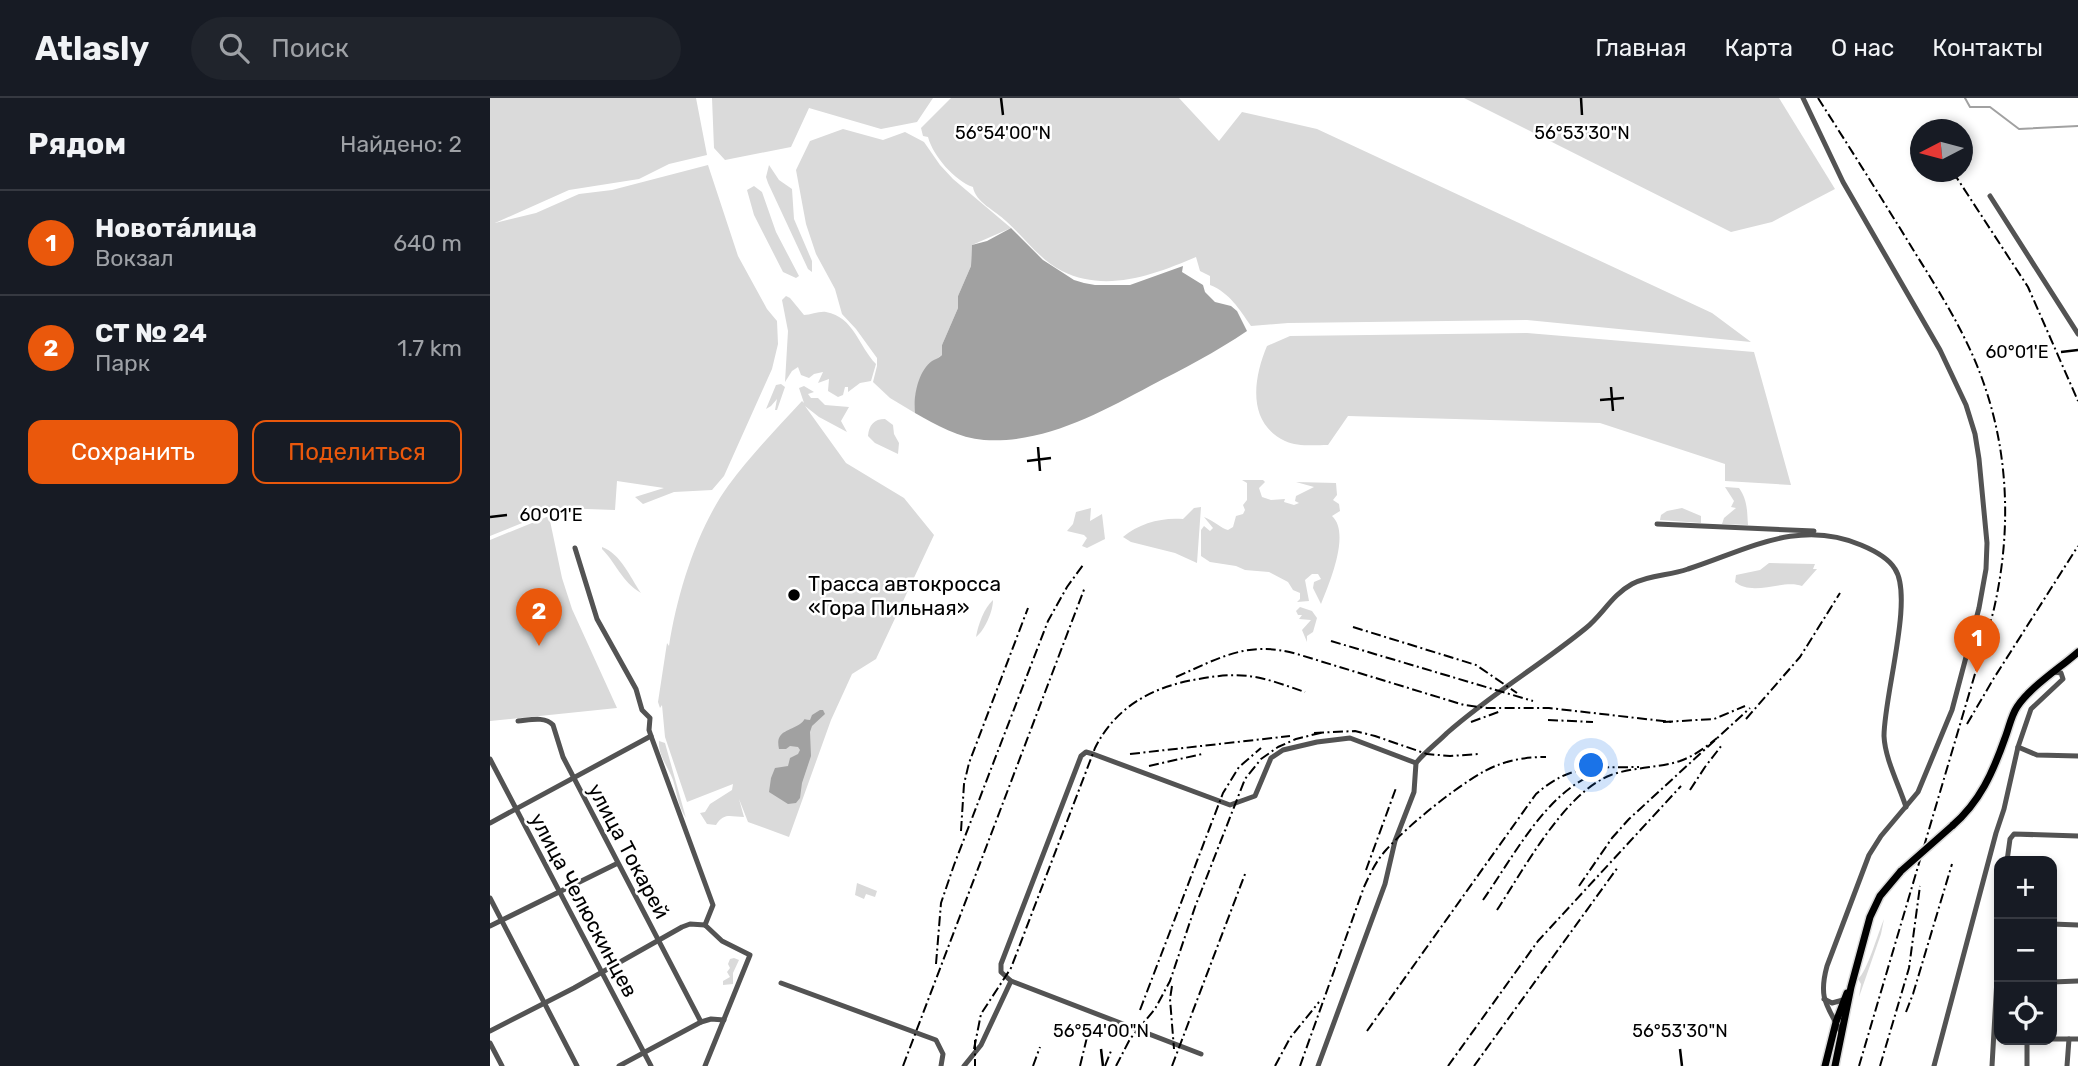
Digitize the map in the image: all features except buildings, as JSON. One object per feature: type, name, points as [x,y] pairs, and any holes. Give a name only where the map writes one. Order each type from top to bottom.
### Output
[{"type":"main road","points":[[1835,1066],[1851,986],[1873,910],[1883,891],[1901,871],[1966,813],[1993,773],[2015,709],[2078,652]]},
{"type":"main road","points":[[1825,1066],[1843,1000],[1851,986]]},
{"type":"street","points":[[1803,98],[1843,182],[1940,350],[1969,414],[1979,459],[1986,532],[1985,578],[1960,686],[1921,786],[1881,836],[1864,864],[1827,966],[1823,998],[1842,1034]]},
{"type":"street","points":[[1990,196],[2078,334]]},
{"type":"street","points":[[1657,524],[1801,530],[1827,534],[1869,548],[1888,561],[1900,578],[1903,600],[1888,694],[1884,740],[1906,807]]},
{"type":"street","points":[[1318,1066],[1385,884],[1395,841],[1414,792],[1416,763],[1476,707],[1589,626],[1611,598],[1626,587],[1647,577],[1679,572],[1756,544],[1792,536],[1827,534]]},
{"type":"street","points":[[575,548],[597,619],[636,689],[642,710],[650,718],[651,736],[713,905],[705,925]]},
{"type":"street","points":[[1934,1066],[2004,809],[2018,747],[2031,709],[2063,679],[2061,673],[2054,673]]},
{"type":"street","name":"улица Токарей","points":[[518,720],[538,719],[552,723],[560,750],[573,778],[701,1022]]},
{"type":"street","points":[[490,823],[651,736]]},
{"type":"street","points":[[1201,1054],[1011,981],[1001,972],[1001,964],[1081,757],[1084,753],[1093,754],[1230,805],[1255,796],[1267,766],[1275,755],[1305,745],[1350,738],[1416,763]]},
{"type":"street","points":[[2018,747],[2037,755],[2078,756]]},
{"type":"street","name":"улица Челюскинцев","points":[[490,759],[651,1066]]},
{"type":"street","points":[[2008,856],[2010,839],[2014,834],[2078,836]]},
{"type":"street","points":[[490,926],[616,864]]},
{"type":"street","points":[[490,898],[577,1066]]},
{"type":"street","points":[[2057,924],[2078,925]]},
{"type":"street","points":[[490,1031],[686,925],[705,925],[722,942],[750,954],[705,1066]]},
{"type":"street","points":[[964,1066],[981,1045],[1011,981]]},
{"type":"street","points":[[2057,982],[2078,981]]},
{"type":"street","points":[[781,984],[936,1040],[943,1054],[941,1066]]},
{"type":"street","points":[[1823,998],[1832,1003],[1843,1000]]},
{"type":"street","points":[[619,1066],[701,1022],[715,1018],[724,1020]]},
{"type":"street","points":[[2057,1039],[2078,1039]]},
{"type":"street","points":[[2067,1066],[2069,1039]]},
{"type":"street","points":[[490,1043],[502,1066]]},
{"type":"street","points":[[1992,1066],[1996,1045]]},
{"type":"street","points":[[2027,1045],[2027,1066]]},
{"type":"shaded area","points":[[490,98],[696,98],[707,155],[669,164],[639,179],[569,190],[495,223],[536,213],[579,194],[612,190],[708,165],[738,256],[767,309],[777,321],[778,344],[772,369],[724,476],[712,490],[674,492],[643,504],[635,497],[664,488],[617,481],[615,510],[559,508],[490,536]]},
{"type":"shaded area","points":[[712,98],[933,98],[917,122],[881,129],[809,108],[791,147],[725,160],[714,148]]},
{"type":"shaded area","points":[[951,98],[1179,98],[1219,141],[1242,112],[1317,129],[1712,313],[1751,342],[1527,320],[1288,323],[1251,326],[1229,297],[1210,285],[1210,276],[1200,271],[1196,257],[1164,270],[1130,279],[1096,281],[1079,277],[1046,261],[1006,221],[982,202],[973,187],[952,174],[940,160],[928,137],[923,136],[921,128]]},
{"type":"shaded area","points":[[1464,98],[1779,98],[1835,189],[1772,222],[1731,232]]},
{"type":"shaded area","points":[[843,129],[883,140],[905,132],[924,142],[953,179],[1011,228],[972,245],[971,266],[958,296],[958,308],[942,345],[942,355],[929,366],[920,380],[915,413],[890,398],[873,382],[877,358],[842,314],[835,289],[816,254],[806,224],[796,170],[810,141]]},
{"type":"shaded area","points":[[769,165],[779,180],[792,189],[794,219],[812,261],[812,272],[808,269],[768,183],[766,177]]},
{"type":"shaded area","points":[[754,186],[762,192],[776,232],[799,276],[796,278],[783,272],[754,215],[747,190]]},
{"type":"shaded area","points":[[1011,228],[1043,260],[1074,280],[1084,283],[1130,285],[1183,266],[1182,272],[1203,285],[1205,292],[1215,302],[1231,306],[1237,311],[1247,331],[1199,360],[1111,406],[1049,432],[1006,440],[984,440],[948,430],[915,413],[918,385],[927,365],[942,355],[942,345],[958,308],[958,296],[971,266],[972,245],[987,241]]},
{"type":"shaded area","points":[[786,296],[804,315],[826,312],[850,326],[876,364],[871,381],[860,383],[848,392],[848,387],[845,387],[843,395],[838,397],[828,391],[829,379],[818,383],[823,372],[809,378],[801,375],[798,367],[785,382],[788,331],[782,300]]},
{"type":"shaded area","points":[[1527,333],[1754,352],[1791,485],[1725,481],[1725,464],[1600,423],[1348,416],[1328,445],[1306,445],[1290,443],[1273,433],[1259,412],[1257,386],[1267,346],[1290,336]]},
{"type":"shaded area","points":[[776,385],[785,387],[777,410],[777,399],[766,409]]},
{"type":"shaded area","name":"Трасса автокросса «Гора Пильная»","points":[[804,386],[814,392],[808,394],[811,398],[818,398],[825,405],[849,407],[841,421],[847,432],[805,406],[846,463],[904,498],[934,535],[876,659],[852,674],[831,720],[789,837],[748,822],[739,799],[744,817],[728,816],[716,825],[707,824],[700,813],[705,812],[710,804],[732,790],[733,784],[687,802],[665,737],[662,705],[660,708],[658,702],[667,643],[669,646],[677,605],[707,522],[728,486],[745,464],[802,401],[804,403],[799,388]]},
{"type":"shaded area","points":[[885,419],[893,425],[899,443],[898,454],[875,443],[868,436],[873,423]]},
{"type":"shaded area","points":[[1242,480],[1263,480],[1265,482],[1259,488],[1262,497],[1271,500],[1285,499],[1284,502],[1294,505],[1299,503],[1295,501],[1296,496],[1314,487],[1296,482],[1336,483],[1337,495],[1333,500],[1339,504],[1340,511],[1332,516],[1337,524],[1339,546],[1321,604],[1313,588],[1314,582],[1321,579],[1318,574],[1312,574],[1305,580],[1309,601],[1297,602],[1300,593],[1293,590],[1288,582],[1269,572],[1210,562],[1201,556],[1201,530],[1204,526],[1210,531],[1213,528],[1204,517],[1228,530],[1233,527],[1236,516],[1243,514],[1243,505],[1247,500],[1247,483]]},
{"type":"shaded area","points":[[1725,487],[1739,488],[1744,497],[1748,525],[1722,524],[1724,518],[1736,508],[1731,507],[1734,501]]},
{"type":"shaded area","points":[[1201,507],[1197,563],[1175,553],[1131,542],[1123,537],[1152,522],[1183,519],[1194,508]]},
{"type":"shaded area","points":[[1091,508],[1090,521],[1102,514],[1105,539],[1087,548],[1082,546],[1087,538],[1084,535],[1067,531],[1073,524],[1076,512]]},
{"type":"shaded area","points":[[1682,508],[1701,516],[1701,523],[1660,520],[1661,515],[1667,511]]},
{"type":"shaded area","points":[[549,516],[562,578],[572,609],[617,708],[490,721],[490,540]]},
{"type":"shaded area","points":[[602,547],[620,560],[641,593],[624,578]]},
{"type":"shaded area","points":[[1769,563],[1815,564],[1813,569],[1817,569],[1802,586],[1794,584],[1750,588],[1735,582],[1736,575],[1760,570]]},
{"type":"shaded area","points":[[993,600],[988,620],[976,637],[982,617]]},
{"type":"shaded area","points":[[1300,607],[1312,611],[1317,618],[1313,632],[1307,636],[1307,642],[1302,630],[1311,620],[1299,619],[1302,615],[1298,615],[1296,611]]},
{"type":"shaded area","points":[[820,710],[825,714],[812,726],[810,732],[811,756],[800,798],[796,803],[788,804],[769,792],[771,778],[775,768],[788,766],[790,758],[800,750],[790,746],[779,749],[779,739],[783,733],[804,719],[810,720],[812,715]]},
{"type":"shaded area","points":[[659,741],[665,743],[686,818],[662,756]]},
{"type":"shaded area","points":[[857,883],[877,891],[875,897],[866,894],[864,899],[855,895]]},
{"type":"shaded area","points":[[1884,919],[1859,997],[1861,984],[1858,979],[1869,961]]},
{"type":"shaded area","points":[[730,959],[739,960],[733,973],[733,984],[723,985],[723,981],[730,977],[727,972],[730,968],[728,964]]},
{"type":"waterway","points":[[1965,98],[1970,107],[1990,107],[2019,129],[2078,126]]},
{"type":"railway","points":[[1818,98],[1937,288],[1965,339],[1991,405],[1999,439],[2005,508],[2004,543],[1993,613],[1859,1066]]},
{"type":"railway","points":[[1960,182],[2028,287],[2078,401]]},
{"type":"railway","points":[[1967,724],[2078,546]]},
{"type":"railway","points":[[936,964],[941,903],[954,865],[1048,621],[1083,565]]},
{"type":"railway","points":[[903,1066],[1085,587]]},
{"type":"railway","points":[[1746,719],[1800,657],[1840,593]]},
{"type":"railway","points":[[961,831],[964,784],[969,763],[1028,608]]},
{"type":"railway","points":[[1353,627],[1476,665],[1517,693]]},
{"type":"railway","points":[[1331,641],[1533,701]]},
{"type":"railway","points":[[1176,677],[1234,653],[1279,650],[1464,705],[1487,708],[1549,708],[1672,722]]},
{"type":"railway","points":[[974,1049],[981,1014],[1011,968],[1095,748],[1114,720],[1138,700],[1152,693],[1182,682],[1211,677],[1255,677],[1305,692]]},
{"type":"railway","points":[[1663,722],[1714,719],[1745,706]]},
{"type":"railway","points":[[1579,886],[1612,838],[1629,819],[1750,708]]},
{"type":"railway","points":[[1471,722],[1501,711]]},
{"type":"railway","points":[[1548,720],[1593,722]]},
{"type":"railway","points":[[1314,733],[1355,731],[1427,754],[1478,754]]},
{"type":"railway","points":[[1116,1066],[1130,1039],[1155,1009],[1170,981],[1195,907],[1245,779],[1261,759],[1278,747],[1324,732]]},
{"type":"railway","points":[[1130,754],[1290,736]]},
{"type":"railway","points":[[1497,910],[1562,814],[1594,784],[1619,772],[1680,761],[1717,738]]},
{"type":"railway","points":[[1690,790],[1722,745]]},
{"type":"railway","points":[[1140,1010],[1223,793],[1239,767],[1261,748]]},
{"type":"railway","points":[[1149,766],[1202,754]]},
{"type":"railway","points":[[1300,1066],[1364,887],[1382,854],[1423,815],[1471,779],[1504,763],[1546,757]]},
{"type":"railway","points":[[1367,1031],[1536,794],[1561,777],[1584,769],[1639,767]]},
{"type":"railway","points":[[1483,900],[1519,845],[1547,810],[1579,782],[1597,773]]},
{"type":"railway","points":[[1448,1066],[1538,941],[1681,786]]},
{"type":"railway","points":[[1366,870],[1396,788]]},
{"type":"railway","points":[[1906,1012],[1952,864]]},
{"type":"railway","points":[[1474,1066],[1618,867]]},
{"type":"railway","points":[[1172,1066],[1245,874]]},
{"type":"railway","points":[[1880,1066],[1909,968],[1920,886]]},
{"type":"railway","points":[[1172,986],[1170,999],[1174,1049]]},
{"type":"railway","points":[[1275,1066],[1290,1038],[1319,1002]]},
{"type":"railway","points":[[1080,1066],[1090,1025]]},
{"type":"railway","points":[[975,1040],[975,1066]]},
{"type":"railway","points":[[1033,1066],[1040,1047]]},
{"type":"railway","points":[[1105,1066],[1111,1051]]},
{"type":"place","name":"Трасса автокросса «Гора Пильная»","points":[[794,595]]},
{"type":"place","name":"СТ № 24","points":[[539,646]]},
{"type":"place","name":"Новота́лица","points":[[1977,673]]}]
